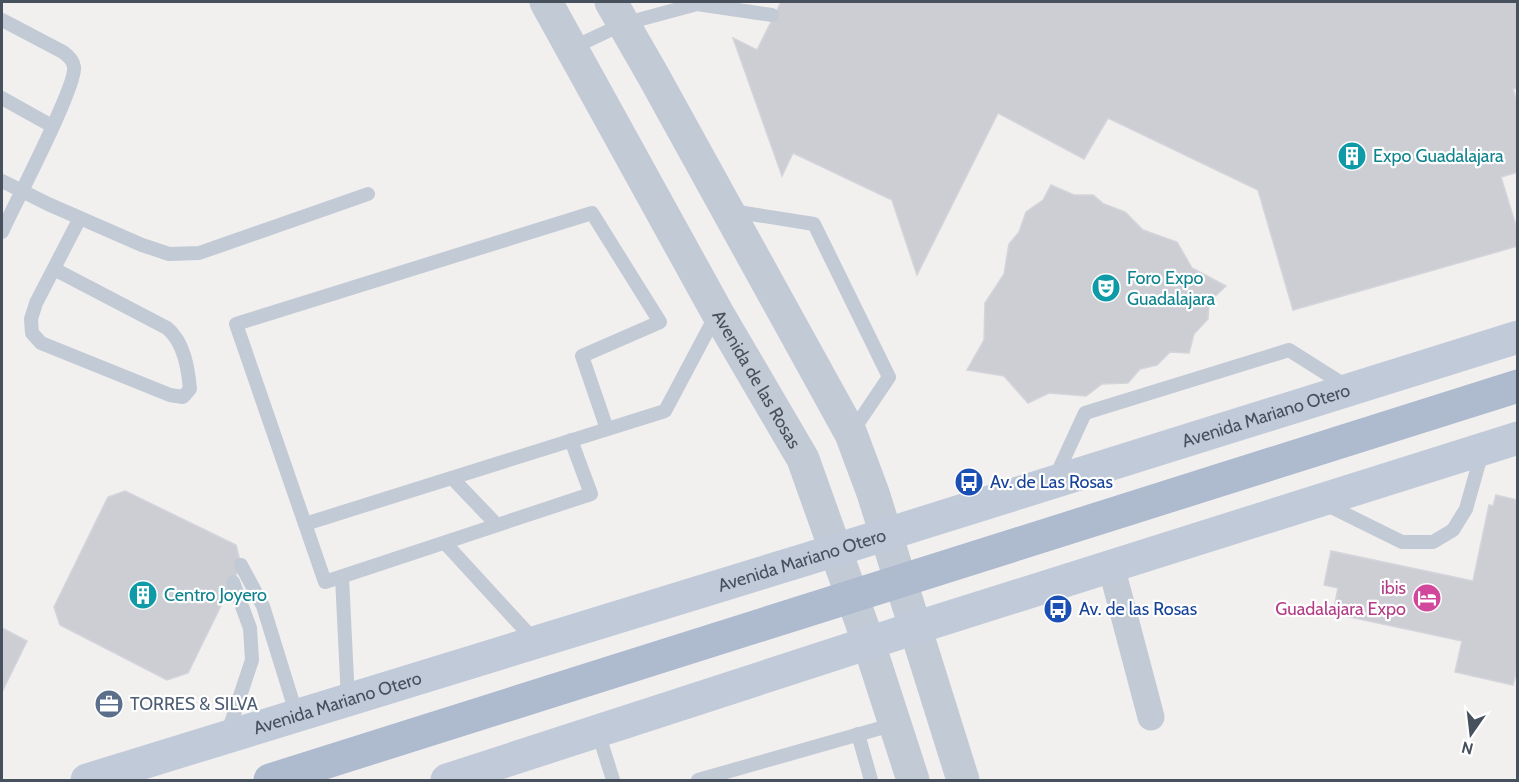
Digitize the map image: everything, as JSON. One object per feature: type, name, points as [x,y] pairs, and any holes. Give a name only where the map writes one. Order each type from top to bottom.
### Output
[{"type":"main road","name":"Avenida Mariano Otero","points":[[87,780],[837,550],[1518,337]]},
{"type":"main road","points":[[270,780],[1518,386]]},
{"type":"main road","points":[[447,780],[486,775],[598,732],[915,628],[1518,438]]},
{"type":"street","name":"Avenida de las Rosas","points":[[546,2],[717,312],[803,459],[837,550],[913,780]]},
{"type":"street","points":[[617,13],[851,434],[869,482],[963,780]]},
{"type":"street","points":[[1111,566],[1151,717]]},
{"type":"lane","points":[[572,48],[617,13],[697,4],[772,15]]},
{"type":"lane","points":[[2,20],[63,52],[71,59],[74,68],[73,78],[52,126],[2,232]]},
{"type":"lane","points":[[2,98],[52,126]]},
{"type":"lane","points":[[2,181],[142,245],[169,254],[184,255],[199,253],[368,194]]},
{"type":"lane","points":[[727,210],[814,224],[889,377],[851,434]]},
{"type":"lane","points":[[571,441],[591,494],[325,582],[236,324],[592,213],[660,322],[582,356],[608,429]]},
{"type":"lane","points":[[54,269],[167,328],[176,335],[181,346],[190,389],[183,397],[170,395],[41,343],[32,333],[31,319],[54,269],[80,218]]},
{"type":"lane","points":[[304,524],[665,411],[717,312]]},
{"type":"lane","points":[[1053,482],[1085,413],[1289,350],[1350,389]]},
{"type":"lane","points":[[1318,501],[1402,542],[1433,542],[1453,530],[1466,509],[1483,450]]},
{"type":"lane","points":[[452,478],[497,525]]},
{"type":"lane","points":[[445,543],[537,642]]},
{"type":"lane","points":[[241,565],[263,606],[297,716]]},
{"type":"lane","points":[[342,577],[348,700]]},
{"type":"lane","points":[[226,738],[252,660],[250,628],[233,582]]},
{"type":"lane","points":[[698,780],[895,724]]},
{"type":"lane","points":[[598,732],[613,780]]},
{"type":"lane","points":[[858,734],[872,780]]},
{"type":"building","name":"Expo Guadalajara","points":[[781,2],[1518,2],[1518,88],[1513,89],[1518,104],[1518,172],[1501,177],[1518,232],[1518,246],[1293,310],[1258,190],[1108,118],[1084,159],[998,113],[917,275],[892,200],[793,153],[782,176],[733,38],[757,50]]},
{"type":"building","points":[[1051,185],[1074,195],[1093,195],[1104,204],[1125,212],[1143,230],[1177,242],[1192,268],[1226,286],[1209,302],[1208,319],[1194,334],[1189,353],[1170,352],[1157,365],[1140,369],[1128,383],[1102,384],[1086,396],[1049,393],[1028,403],[1004,376],[967,370],[984,340],[985,303],[1004,274],[1009,244],[1019,232],[1026,212],[1043,200]]},
{"type":"building","name":"Centro Joyero","points":[[125,491],[236,545],[241,565],[188,673],[167,680],[60,625],[54,607],[108,497]]},
{"type":"building","name":"ibis Guadalajara Expo","points":[[1496,495],[1517,500],[1518,495],[1518,666],[1513,685],[1455,672],[1462,641],[1340,615],[1341,610],[1334,608],[1338,588],[1324,585],[1331,551],[1473,581],[1489,505],[1493,506]]},
{"type":"building","points":[[2,628],[27,641],[2,692]]},
{"type":"place","name":"Expo Guadalajara","points":[[1352,156]]},
{"type":"place","name":"Foro Expo Guadalajara","points":[[1106,288]]},
{"type":"place","name":"Av. de Las Rosas","points":[[969,482]]},
{"type":"place","name":"Centro Joyero","points":[[143,595]]},
{"type":"place","name":"ibis Guadalajara Expo","points":[[1427,598]]},
{"type":"place","name":"Av. de las Rosas","points":[[1058,609]]},
{"type":"place","name":"TORRES & SILVA","points":[[109,704]]}]
